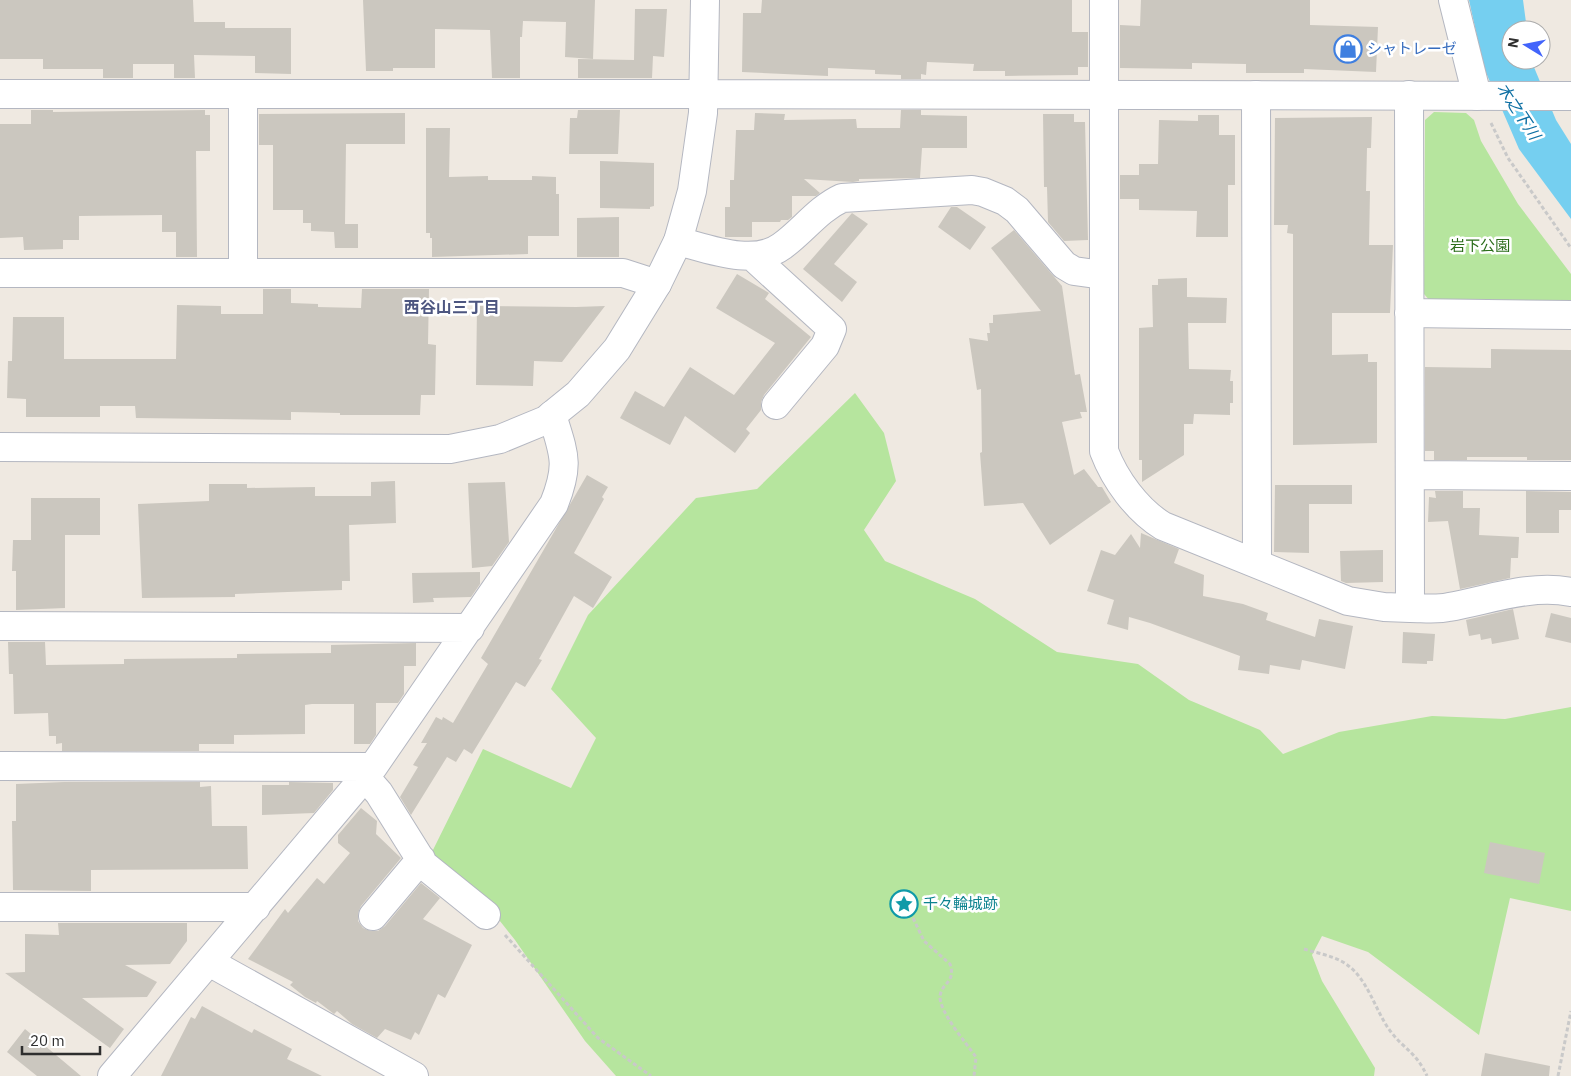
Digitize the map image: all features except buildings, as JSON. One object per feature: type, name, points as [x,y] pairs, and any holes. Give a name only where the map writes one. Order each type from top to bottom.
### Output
[{"type":"street","points":[[0,447],[450,449],[500,439],[546,420],[578,394],[617,350],[657,284],[678,241],[692,191],[703,113],[706,0]]},
{"type":"street","points":[[1104,0],[1104,452],[1111,470],[1148,517],[1163,526],[1257,562],[1302,584],[1348,601],[1384,607],[1447,608],[1530,590],[1571,592]]},
{"type":"street","points":[[1453,0],[1484,96]]},
{"type":"street","points":[[0,94],[1566,96]]},
{"type":"street","points":[[243,94],[244,273]]},
{"type":"street","points":[[1256,95],[1257,562]]},
{"type":"street","points":[[1409,95],[1410,608]]},
{"type":"street","points":[[678,241],[708,249],[752,256],[770,253],[782,246],[824,210],[842,198],[972,190],[994,196],[1017,210],[1064,265],[1074,271],[1103,275]]},
{"type":"street","points":[[752,256],[832,328],[825,346],[776,404]]},
{"type":"street","points":[[0,273],[623,273],[657,284]]},
{"type":"street","points":[[1409,313],[1571,315]]},
{"type":"street","points":[[112,1076],[369,772],[554,504],[563,482],[565,466],[552,415]]},
{"type":"street","points":[[1410,475],[1571,476]]},
{"type":"street","points":[[0,626],[470,628]]},
{"type":"street","points":[[0,766],[369,772]]},
{"type":"street","points":[[369,772],[379,793],[424,865],[486,914]]},
{"type":"street","points":[[373,916],[421,859]]},
{"type":"street","points":[[0,907],[256,907]]},
{"type":"street","points":[[209,962],[414,1076]]},
{"type":"path","points":[[1484,96],[1508,158],[1571,248]]},
{"type":"path","points":[[486,914],[598,1038],[651,1076]]},
{"type":"path","points":[[913,918],[924,941],[950,964],[951,978],[942,991],[941,1007],[976,1057],[974,1076]]},
{"type":"path","points":[[1304,949],[1341,961],[1364,982],[1391,1032],[1420,1060],[1427,1076]]},
{"type":"path","points":[[1558,1076],[1571,1011]]},
{"type":"green space","name":"岩下公園","points":[[1434,112],[1466,113],[1474,120],[1481,141],[1518,204],[1571,274],[1571,302],[1431,302],[1424,294],[1425,120]]},
{"type":"green space","points":[[855,393],[884,433],[896,481],[864,530],[885,561],[975,599],[1057,652],[1138,664],[1189,700],[1260,730],[1283,754],[1339,732],[1432,716],[1505,719],[1571,707],[1571,911],[1510,898],[1479,1035],[1368,952],[1322,936],[1312,955],[1322,981],[1375,1068],[1374,1076],[616,1076],[585,1041],[515,940],[492,911],[431,854],[483,749],[571,788],[596,738],[551,689],[588,615],[696,498],[757,489]]},
{"type":"water","name":"木之下川","points":[[1469,0],[1523,0],[1526,20],[1501,20],[1501,70],[1535,70],[1556,120],[1571,144],[1571,219],[1519,149],[1484,68]]},
{"type":"place","name":"シャトレーゼ","points":[[1348,49]]},
{"type":"place","name":"千々輪城跡","points":[[904,904]]},
{"type":"district","name":"西谷山三丁目","points":[[452,307]]}]
